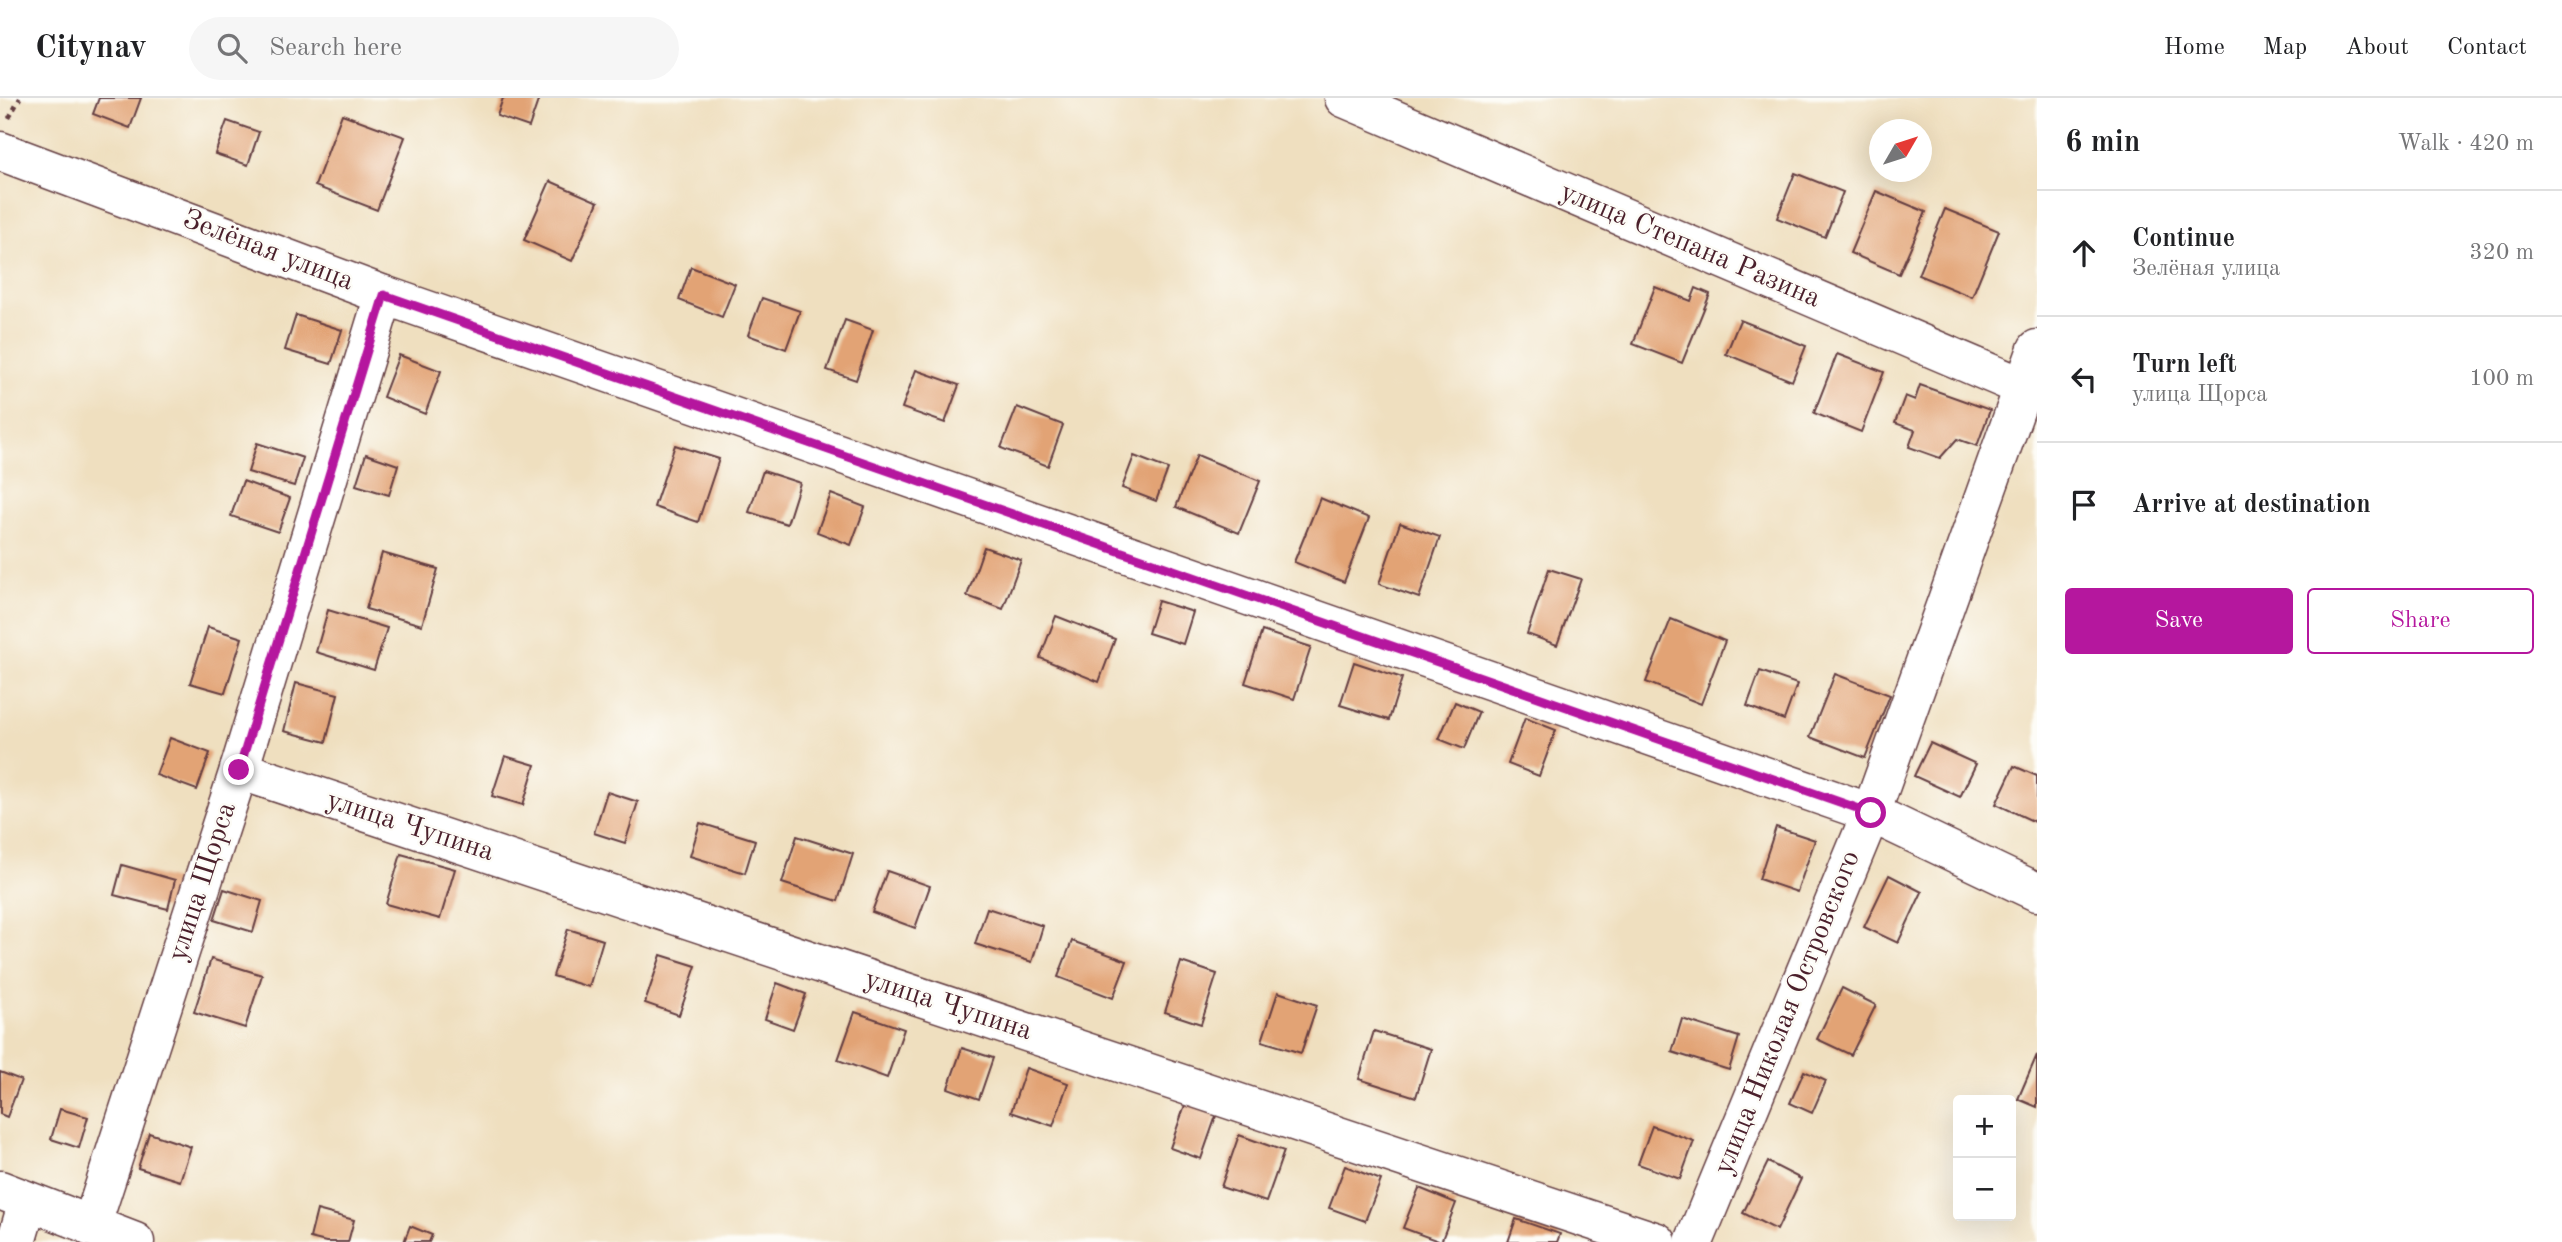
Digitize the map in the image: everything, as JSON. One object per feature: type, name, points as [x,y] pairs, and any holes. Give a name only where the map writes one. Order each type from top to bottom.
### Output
[{"type":"street","name":"улица Степана Разина","points":[[1344,98],[2029,390]]},
{"type":"street","name":"Зелёная улица","points":[[0,150],[384,295],[1871,813],[2037,892]]},
{"type":"street","name":"улица Щорса","points":[[91,1227],[239,770],[384,295]]},
{"type":"street","name":"улица Николая Островского","points":[[1694,1242],[1871,813],[2029,390],[2037,349]]},
{"type":"street","name":"улица Чупина","points":[[239,770],[1657,1242]]},
{"type":"street","points":[[16,1242],[14,1196],[135,1242]]},
{"type":"building","points":[[99,98],[141,98],[130,128],[93,114]]},
{"type":"building","points":[[503,98],[539,98],[529,127],[497,116]]},
{"type":"building","points":[[342,114],[405,137],[377,210],[315,186]]},
{"type":"building","points":[[227,121],[259,132],[248,165],[215,154]]},
{"type":"building","points":[[1795,173],[1843,192],[1825,237],[1777,218]]},
{"type":"building","points":[[550,181],[598,202],[572,261],[524,240]]},
{"type":"building","points":[[1876,191],[1926,212],[1899,274],[1850,253]]},
{"type":"building","points":[[1945,209],[1999,231],[1972,297],[1918,275]]},
{"type":"building","points":[[691,267],[735,284],[722,317],[679,300]]},
{"type":"building","points":[[1655,287],[1691,301],[1696,288],[1710,294],[1682,363],[1633,344]]},
{"type":"building","points":[[762,298],[800,311],[786,349],[748,335]]},
{"type":"building","points":[[296,315],[342,330],[331,364],[285,350]]},
{"type":"building","points":[[845,320],[873,330],[856,380],[827,370]]},
{"type":"building","points":[[1740,320],[1806,346],[1792,381],[1726,354]]},
{"type":"building","points":[[1837,354],[1884,372],[1861,432],[1814,413]]},
{"type":"building","points":[[399,355],[441,371],[425,414],[383,397]]},
{"type":"building","points":[[916,370],[959,385],[945,423],[902,408]]},
{"type":"building","points":[[1920,385],[1990,410],[1977,446],[1957,439],[1940,458],[1909,447],[1915,430],[1895,423],[1905,396],[1915,400]]},
{"type":"building","points":[[1017,407],[1063,425],[1048,466],[1001,448]]},
{"type":"building","points":[[257,443],[303,458],[294,486],[248,472]]},
{"type":"building","points":[[675,445],[719,459],[698,522],[654,507]]},
{"type":"building","points":[[366,454],[398,465],[389,495],[356,485]]},
{"type":"building","points":[[1197,455],[1260,481],[1239,533],[1176,507]]},
{"type":"building","points":[[1134,456],[1168,469],[1156,501],[1122,488]]},
{"type":"building","points":[[763,471],[800,483],[787,524],[749,512]]},
{"type":"building","points":[[243,481],[290,498],[278,532],[231,516]]},
{"type":"building","points":[[831,494],[865,507],[851,545],[817,532]]},
{"type":"building","points":[[1320,498],[1369,518],[1344,582],[1294,562]]},
{"type":"building","points":[[1400,523],[1440,537],[1419,598],[1379,584]]},
{"type":"building","points":[[984,547],[1021,560],[1003,609],[967,596]]},
{"type":"building","points":[[382,553],[438,569],[422,625],[366,609]]},
{"type":"building","points":[[1549,569],[1581,579],[1557,645],[1527,634]]},
{"type":"building","points":[[1158,601],[1193,612],[1183,644],[1148,633]]},
{"type":"building","points":[[328,610],[387,628],[374,670],[316,652]]},
{"type":"building","points":[[1056,616],[1115,639],[1099,682],[1040,658]]},
{"type":"building","points":[[1671,619],[1725,641],[1701,704],[1646,682]]},
{"type":"building","points":[[208,627],[242,638],[225,693],[190,683]]},
{"type":"building","points":[[1262,631],[1311,647],[1294,699],[1245,683]]},
{"type":"building","points":[[1354,662],[1402,678],[1389,720],[1340,705]]},
{"type":"building","points":[[1760,671],[1797,684],[1784,720],[1747,706]]},
{"type":"building","points":[[1835,674],[1890,695],[1865,758],[1810,737]]},
{"type":"building","points":[[296,683],[338,694],[326,742],[284,731]]},
{"type":"building","points":[[1455,702],[1479,712],[1464,749],[1439,739]]},
{"type":"building","points":[[1525,718],[1556,730],[1539,776],[1508,764]]},
{"type":"building","points":[[170,738],[210,753],[197,790],[156,775]]},
{"type":"building","points":[[1930,743],[1976,764],[1960,797],[1914,776]]},
{"type":"building","points":[[505,756],[535,765],[523,805],[492,796]]},
{"type":"building","points":[[2014,766],[2037,776],[2037,823],[1996,804]]},
{"type":"building","points":[[607,792],[638,802],[625,843],[594,833]]},
{"type":"building","points":[[700,823],[755,840],[745,873],[690,856]]},
{"type":"building","points":[[1776,827],[1815,840],[1797,892],[1759,879]]},
{"type":"building","points":[[797,836],[853,854],[838,901],[782,883]]},
{"type":"building","points":[[401,854],[455,869],[440,919],[386,904]]},
{"type":"building","points":[[122,865],[175,880],[168,909],[114,895]]},
{"type":"building","points":[[887,871],[930,886],[915,928],[872,912]]},
{"type":"building","points":[[1889,875],[1922,892],[1898,943],[1864,927]]},
{"type":"building","points":[[224,889],[262,901],[253,932],[214,920]]},
{"type":"building","points":[[987,908],[1043,926],[1032,962],[975,944]]},
{"type":"building","points":[[568,929],[603,940],[589,987],[553,976]]},
{"type":"building","points":[[1072,941],[1127,961],[1113,998],[1058,977]]},
{"type":"building","points":[[661,955],[696,966],[679,1015],[645,1003]]},
{"type":"building","points":[[211,959],[262,975],[245,1028],[194,1012]]},
{"type":"building","points":[[1181,962],[1217,974],[1201,1024],[1165,1012]]},
{"type":"building","points":[[777,983],[806,994],[793,1029],[765,1019]]},
{"type":"building","points":[[1842,988],[1876,1005],[1851,1055],[1817,1039]]},
{"type":"building","points":[[1278,992],[1317,1005],[1301,1053],[1262,1041]]},
{"type":"building","points":[[855,1012],[904,1029],[887,1078],[838,1060]]},
{"type":"building","points":[[1682,1019],[1739,1037],[1729,1070],[1672,1052]]},
{"type":"building","points":[[1374,1031],[1431,1049],[1416,1097],[1359,1079]]},
{"type":"building","points":[[962,1048],[993,1058],[979,1099],[948,1088]]},
{"type":"building","points":[[2037,1055],[2037,1107],[2018,1099]]},
{"type":"building","points":[[1026,1068],[1068,1083],[1053,1126],[1011,1112]]},
{"type":"building","points":[[1804,1071],[1826,1081],[1812,1113],[1790,1103]]},
{"type":"building","points":[[0,1072],[21,1080],[7,1117],[0,1114]]},
{"type":"building","points":[[1186,1102],[1217,1113],[1201,1159],[1170,1148]]},
{"type":"building","points":[[60,1109],[88,1117],[79,1148],[51,1139]]},
{"type":"building","points":[[1652,1126],[1694,1141],[1680,1179],[1638,1164]]},
{"type":"building","points":[[149,1133],[191,1147],[180,1181],[138,1168]]},
{"type":"building","points":[[1239,1135],[1284,1151],[1266,1202],[1221,1187]]},
{"type":"building","points":[[1768,1162],[1801,1179],[1777,1230],[1743,1213]]},
{"type":"building","points":[[1345,1166],[1381,1180],[1365,1221],[1329,1208]]},
{"type":"building","points":[[1419,1188],[1456,1203],[1441,1242],[1403,1228]]},
{"type":"building","points":[[317,1210],[354,1220],[348,1242],[326,1242],[310,1238]]},
{"type":"building","points":[[1516,1219],[1560,1234],[1557,1242],[1508,1242]]},
{"type":"building","points":[[410,1226],[432,1235],[429,1242],[404,1242]]},
{"type":"route","points":[[239,770],[384,295],[1871,813]]}]
